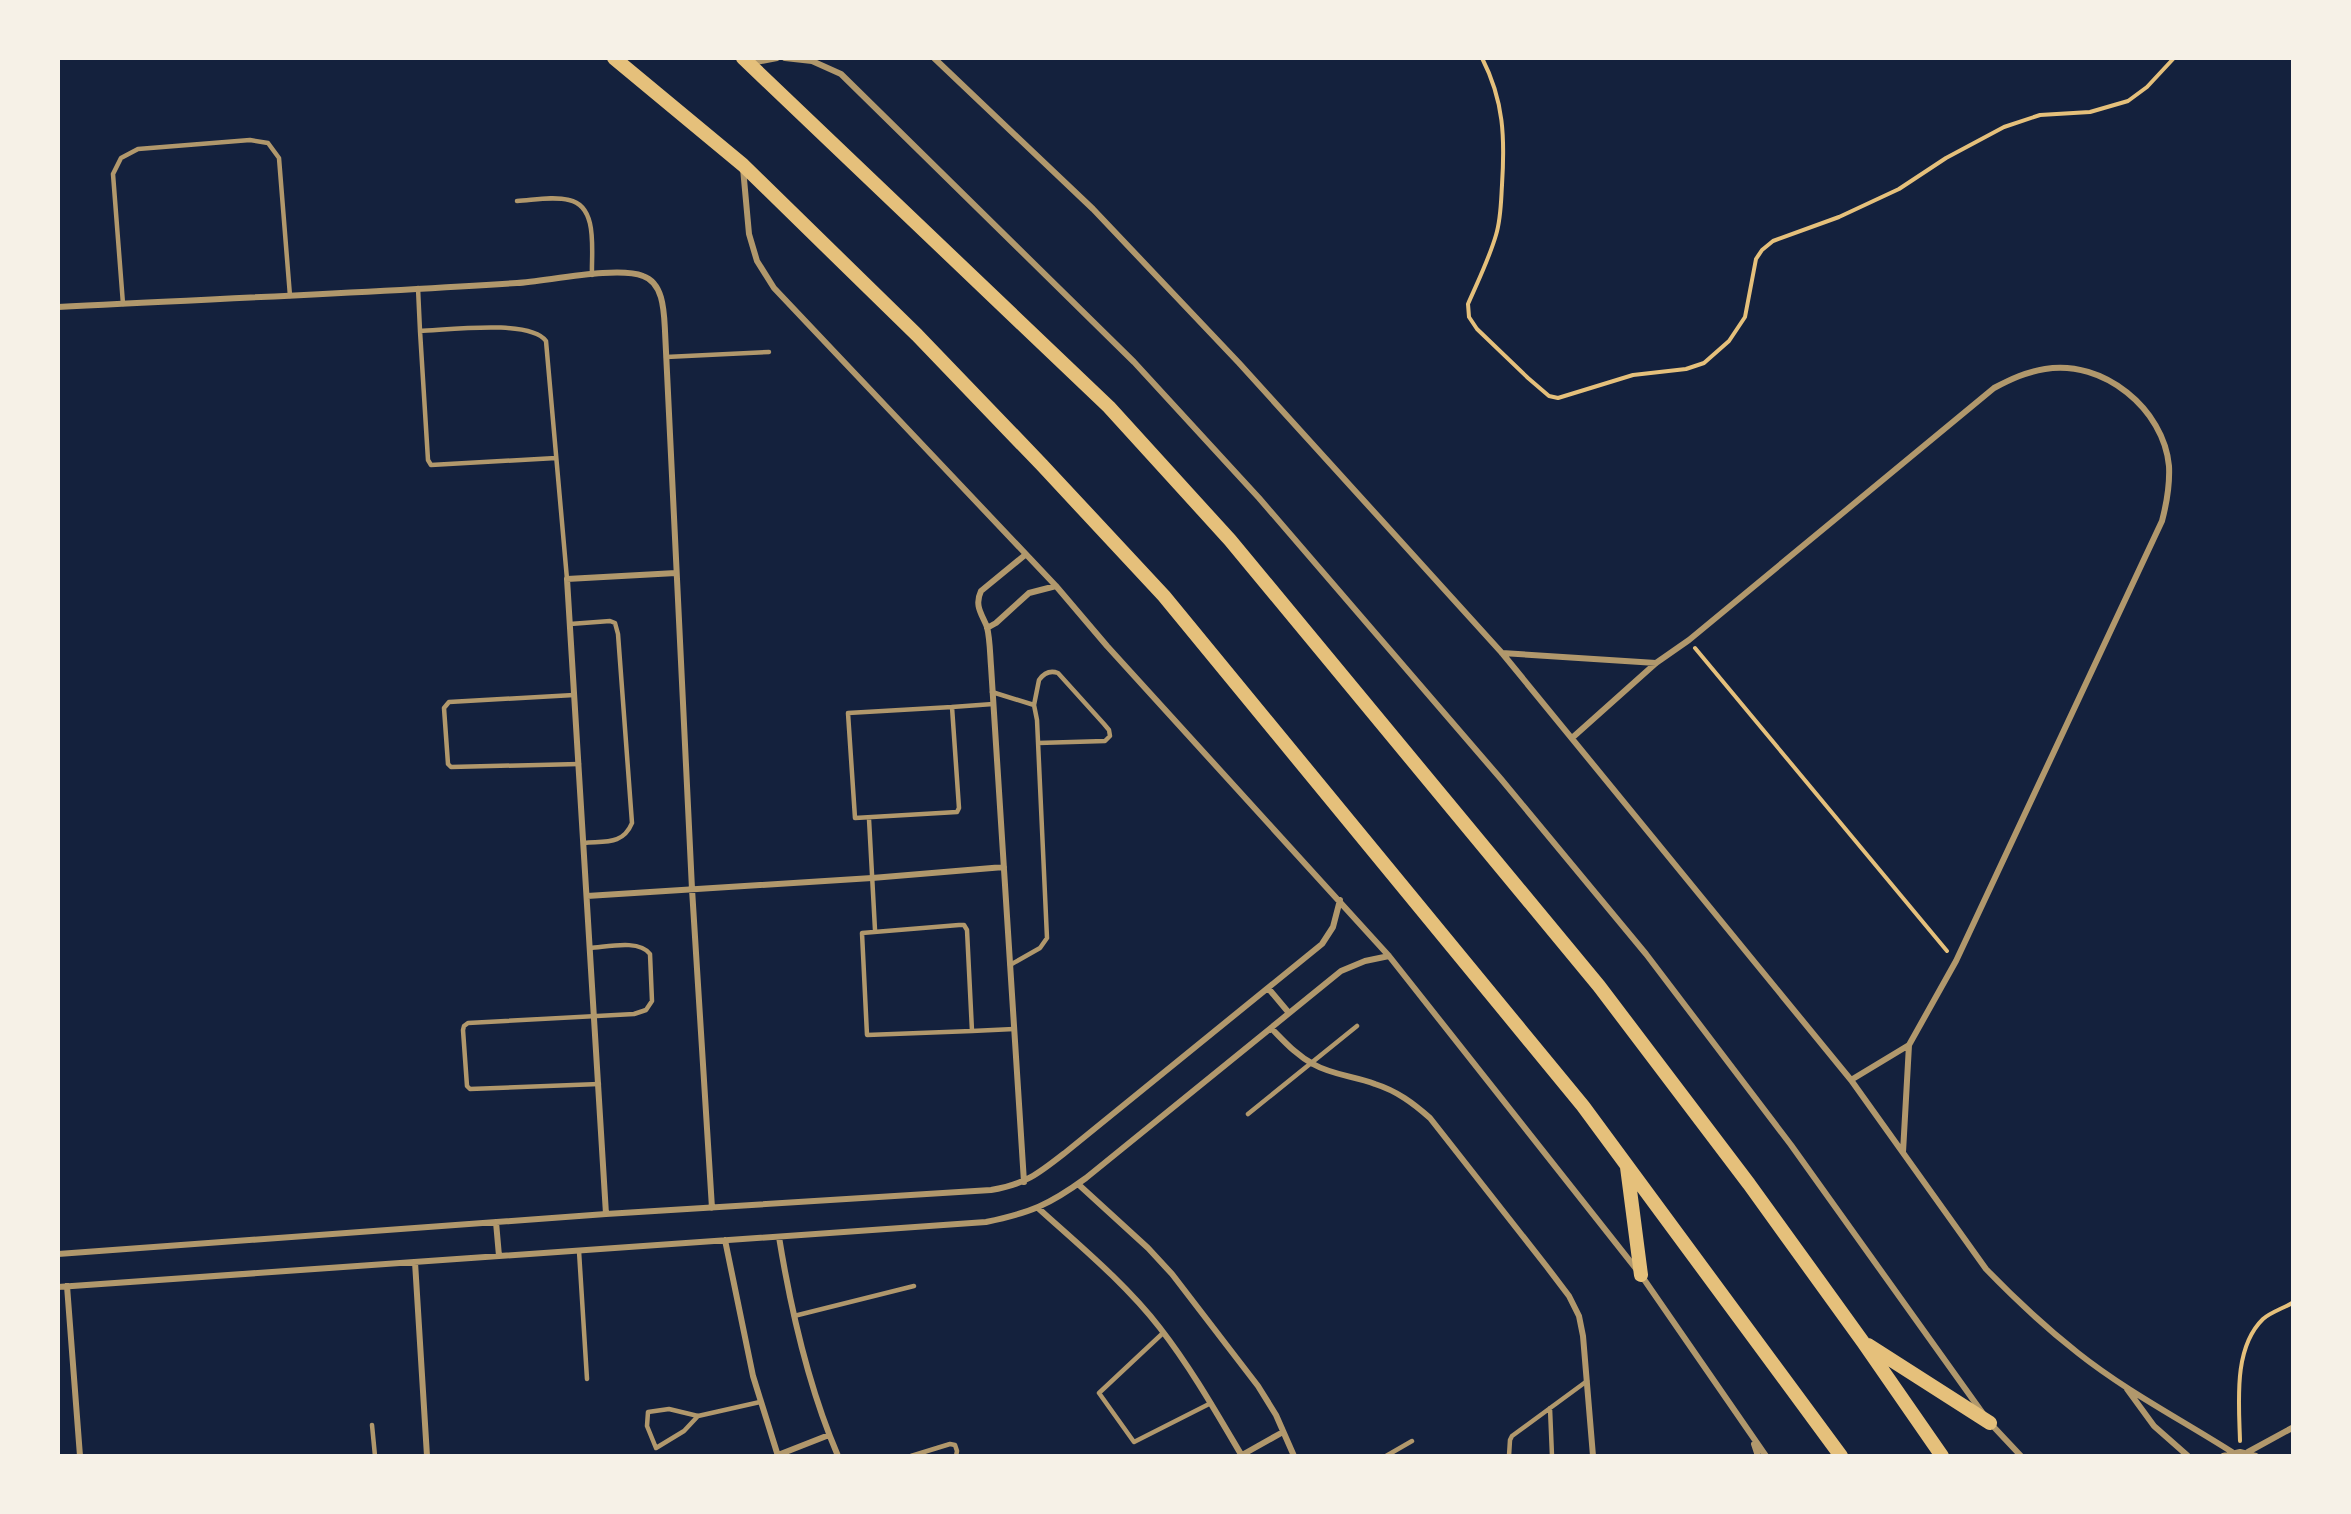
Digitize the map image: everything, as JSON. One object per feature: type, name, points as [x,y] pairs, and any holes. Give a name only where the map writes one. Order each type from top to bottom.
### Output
[{"type":"main road","points":[[614,58],[743,165],[917,335],[1164,596],[1583,1106],[1841,1455]]},
{"type":"main road","points":[[746,61],[1109,407],[1230,540],[1599,986],[1749,1184],[1942,1455]]},
{"type":"main road","points":[[1627,1165],[1641,1275]]},
{"type":"main road","points":[[1863,1342],[1990,1423]]},
{"type":"street","points":[[746,61],[777,58]]},
{"type":"street","points":[[785,58],[812,62],[841,74],[1134,362],[1259,498],[1501,779],[1646,954],[1791,1145],[1990,1423],[2021,1455]]},
{"type":"street","points":[[934,58],[1093,209],[1239,363],[1502,653],[1851,1080],[1986,1269],[2013,1297],[2079,1354],[2232,1452]]},
{"type":"street","points":[[743,165],[749,234],[757,261],[774,288],[1024,555],[1056,586],[1389,956],[1641,1275],[1766,1455]]},
{"type":"street","points":[[58,307],[519,283],[631,273],[645,276],[655,285],[660,292],[663,309],[666,357],[692,889],[712,1208]]},
{"type":"street","points":[[1572,738],[1656,663],[1689,640],[1994,388],[2019,375],[2047,368],[2075,369],[2103,377],[2127,392],[2147,412],[2161,437],[2169,465],[2169,493],[2162,521],[1956,961],[1909,1045],[1903,1152]]},
{"type":"street","points":[[1024,555],[981,591],[978,598],[979,612],[987,628],[993,704],[1024,1182]]},
{"type":"street","points":[[606,1214],[567,579],[676,573]]},
{"type":"street","points":[[987,628],[1004,617],[1029,593],[1056,586]]},
{"type":"street","points":[[1502,653],[1656,663]]},
{"type":"street","points":[[587,896],[872,878],[1004,867]]},
{"type":"street","points":[[58,1254],[606,1214],[991,1190],[1014,1186],[1034,1178],[1322,944],[1333,927],[1340,900]]},
{"type":"street","points":[[58,1287],[986,1222],[1019,1215],[1038,1208],[1078,1184],[1341,971],[1365,961],[1389,956]]},
{"type":"street","points":[[1268,988],[1289,1012]]},
{"type":"street","points":[[1271,1028],[1293,1051],[1311,1063],[1329,1072],[1394,1091],[1430,1118],[1569,1296],[1579,1316],[1583,1336],[1593,1455]]},
{"type":"street","points":[[1851,1080],[1909,1045]]},
{"type":"street","points":[[1078,1184],[1148,1248],[1172,1274],[1258,1386],[1294,1455]]},
{"type":"street","points":[[1038,1208],[1123,1287],[1163,1333],[1190,1369],[1242,1455],[1283,1432]]},
{"type":"street","points":[[496,1222],[499,1256]]},
{"type":"street","points":[[779,1237],[794,1316],[810,1381],[838,1455]]},
{"type":"street","points":[[725,1240],[738,1310],[760,1402],[778,1455],[829,1435]]},
{"type":"street","points":[[416,1262],[427,1455]]},
{"type":"street","points":[[67,1286],[80,1455]]},
{"type":"street","points":[[2123,1384],[2154,1426],[2188,1455]]},
{"type":"street","points":[[2248,1452],[2292,1428]]},
{"type":"street","points":[[1751,1435],[1758,1455]]},
{"type":"street","points":[[2223,1455],[2232,1452],[2248,1452],[2256,1455]]},
{"type":"lane","points":[[123,304],[113,174],[121,158],[138,149],[250,140],[268,143],[279,158],[290,296]]},
{"type":"lane","points":[[518,201],[562,199],[573,200],[581,206],[588,214],[590,224],[592,275]]},
{"type":"lane","points":[[418,288],[430,465],[556,458]]},
{"type":"lane","points":[[420,331],[505,327],[529,329],[546,341],[567,579]]},
{"type":"lane","points":[[666,357],[769,352]]},
{"type":"lane","points":[[570,624],[610,621],[615,623],[618,634],[632,823],[628,833],[620,839],[584,843]]},
{"type":"lane","points":[[1010,965],[1040,948],[1047,938],[1038,743],[1034,705],[1039,680],[1053,671],[1058,673],[1110,730],[1110,736],[1106,741],[1038,743]]},
{"type":"lane","points":[[992,692],[1034,705]]},
{"type":"lane","points":[[574,695],[449,702],[444,708],[448,764],[451,767],[579,764]]},
{"type":"lane","points":[[952,707],[959,808],[957,812],[855,818],[848,713],[993,704]]},
{"type":"lane","points":[[868,819],[875,930]]},
{"type":"lane","points":[[972,1031],[964,926],[875,930],[862,933],[860,937],[867,1035],[972,1031],[1014,1029]]},
{"type":"lane","points":[[590,948],[636,945],[646,948],[650,954],[652,1001],[646,1010],[634,1014],[595,1017],[468,1023],[463,1030],[467,1086],[470,1089],[599,1083]]},
{"type":"lane","points":[[1248,1114],[1357,1026]]},
{"type":"lane","points":[[579,1251],[587,1379]]},
{"type":"lane","points":[[794,1316],[914,1286]]},
{"type":"lane","points":[[1163,1333],[1099,1393],[1134,1442],[1211,1403]]},
{"type":"lane","points":[[1509,1455],[1512,1436],[1587,1381]]},
{"type":"lane","points":[[698,1416],[684,1431],[656,1448],[647,1426],[648,1412],[669,1409],[698,1416],[760,1402]]},
{"type":"lane","points":[[1550,1408],[1552,1455]]},
{"type":"lane","points":[[372,1425],[375,1455]]},
{"type":"lane","points":[[1386,1455],[1412,1441]]},
{"type":"lane","points":[[911,1455],[953,1444],[957,1451],[956,1455]]},
{"type":"path","points":[[1482,58],[1494,80],[1502,114],[1504,143],[1497,233],[1468,304],[1468,311],[1477,329],[1549,396],[1557,398],[1633,375],[1686,369],[1704,363],[1729,341],[1745,317],[1756,259],[1762,250],[1773,241],[1839,217],[1899,189],[1946,158],[2004,127],[2040,115],[2090,112],[2128,101],[2147,87],[2174,58]]},
{"type":"path","points":[[1689,640],[1956,961]]},
{"type":"path","points":[[2240,1452],[2238,1378],[2250,1338],[2264,1318],[2292,1303]]}]
